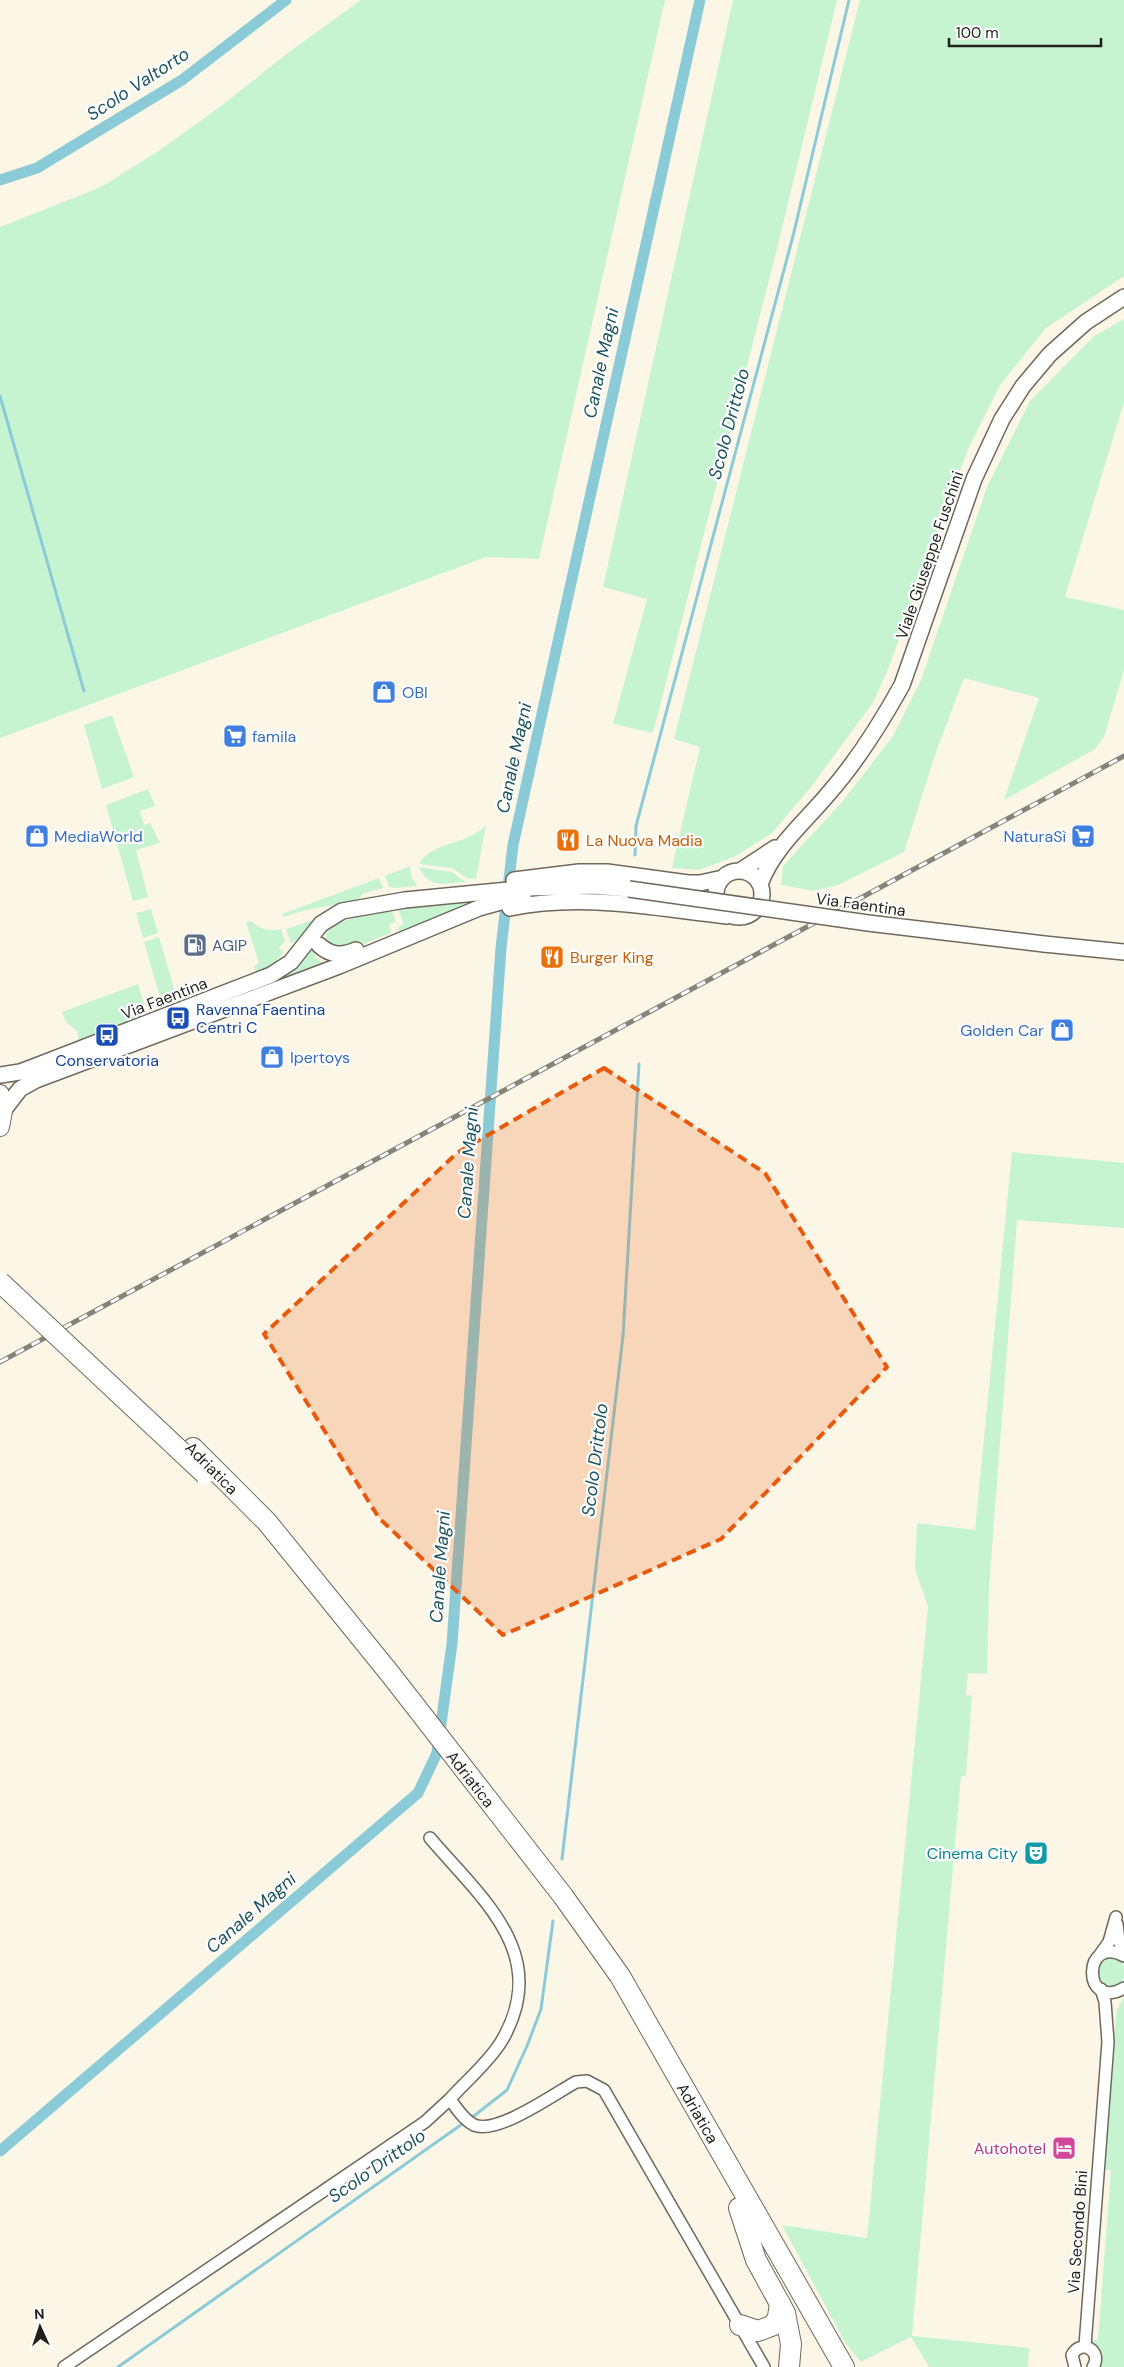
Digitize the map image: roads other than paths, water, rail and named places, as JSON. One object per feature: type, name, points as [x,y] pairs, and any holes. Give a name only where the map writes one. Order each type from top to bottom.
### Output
[{"type":"highway","name":"Adriatica","points":[[0,1267],[193,1448],[268,1522],[482,1803],[617,1994],[830,2367]]},
{"type":"highway","name":"Adriatica","points":[[0,1282],[205,1474],[276,1551],[482,1803],[563,1896],[620,1976],[844,2367]]},
{"type":"highway","points":[[739,2208],[756,2260],[785,2313],[791,2344],[789,2367]]},
{"type":"highway","points":[[740,2325],[758,2330],[774,2326],[778,2317],[780,2303]]},
{"type":"main road","name":"Viale Giuseppe Fuschini","points":[[760,884],[766,868],[784,841],[830,792],[886,715],[902,685],[974,479],[1002,419],[1023,386],[1050,354],[1086,322],[1124,297]]},
{"type":"main road","name":"Viale Giuseppe Fuschini","points":[[740,870],[784,841]]},
{"type":"main road","points":[[740,870],[752,874],[762,890],[760,905],[754,912],[745,916],[727,916],[628,903],[567,901],[527,891],[579,872],[607,872],[700,883],[723,878],[740,870]]},
{"type":"main road","points":[[723,878],[718,885],[716,898],[718,906],[727,916]]},
{"type":"main road","name":"Via Faentina","points":[[0,1075],[15,1073],[36,1066],[271,975],[291,962],[321,924],[342,911],[370,900],[410,890],[491,888],[527,891],[593,886],[629,889],[868,924],[1124,952]]},
{"type":"main road","name":"Via Faentina","points":[[1,1111],[20,1089],[36,1080],[339,966],[527,891]]},
{"type":"main road","points":[[321,924],[318,938],[319,945],[327,958],[339,966]]},
{"type":"main road","points":[[319,945],[331,954],[342,955],[368,947],[380,949]]},
{"type":"street","points":[[64,2367],[425,2122],[450,2099],[500,2044],[516,2012],[520,1989],[516,1958],[502,1923],[430,1838]]},
{"type":"street","name":"Via Secondo Bini","points":[[1108,2031],[1105,2002],[1100,1989],[1093,1980],[1092,1974],[1094,1962],[1109,1942],[1116,1917],[1119,1941],[1124,1955]]},
{"type":"street","points":[[1098,1957],[1111,1952],[1124,1955]]},
{"type":"street","points":[[1100,1989],[1113,1992],[1124,1988]]},
{"type":"street","name":"Via Secondo Bini","points":[[1085,2346],[1108,2031],[1115,2001],[1124,1988]]},
{"type":"street","points":[[450,2099],[475,2126],[484,2128],[495,2126],[576,2082],[587,2081],[604,2090],[764,2367]]},
{"type":"street","points":[[1076,2367],[1072,2355],[1077,2349],[1085,2346],[1091,2348],[1096,2354],[1093,2367]]},
{"type":"waterway","name":"Scolo Valtorto","points":[[0,180],[37,168],[182,80],[286,0]]},
{"type":"waterway","name":"Canale Magni","points":[[0,2151],[418,1793],[437,1753],[452,1644],[501,948],[513,845],[700,0]]},
{"type":"waterway","name":"Scolo Drittolo","points":[[635,855],[636,826],[793,236],[849,0]]},
{"type":"waterway","points":[[0,396],[84,691]]},
{"type":"waterway","name":"Scolo Drittolo","points":[[562,1859],[623,1336],[639,1064]]},
{"type":"waterway","name":"Scolo Drittolo","points":[[470,2119],[507,2090],[527,2046],[541,2009],[553,1921]]},
{"type":"waterway","name":"Scolo Drittolo","points":[[118,2367],[465,2122]]},
{"type":"railway","points":[[0,1362],[1124,756]]},
{"type":"place","name":"OBI","points":[[384,692]]},
{"type":"place","name":"famila","points":[[235,736]]},
{"type":"place","name":"MediaWorld","points":[[37,836]]},
{"type":"place","name":"NaturaSì","points":[[1083,836]]},
{"type":"place","name":"La Nuova Madia","points":[[568,840]]},
{"type":"place","name":"AGIP","points":[[195,945]]},
{"type":"place","name":"Burger King","points":[[552,957]]},
{"type":"place","name":"Ravenna Faentina Centri C","points":[[178,1018]]},
{"type":"place","name":"Golden Car","points":[[1062,1030]]},
{"type":"place","name":"Conservatoria","points":[[107,1035]]},
{"type":"place","name":"Ipertoys","points":[[272,1057]]},
{"type":"place","name":"Cinema City","points":[[1036,1853]]},
{"type":"place","name":"Autohotel","points":[[1064,2148]]}]
